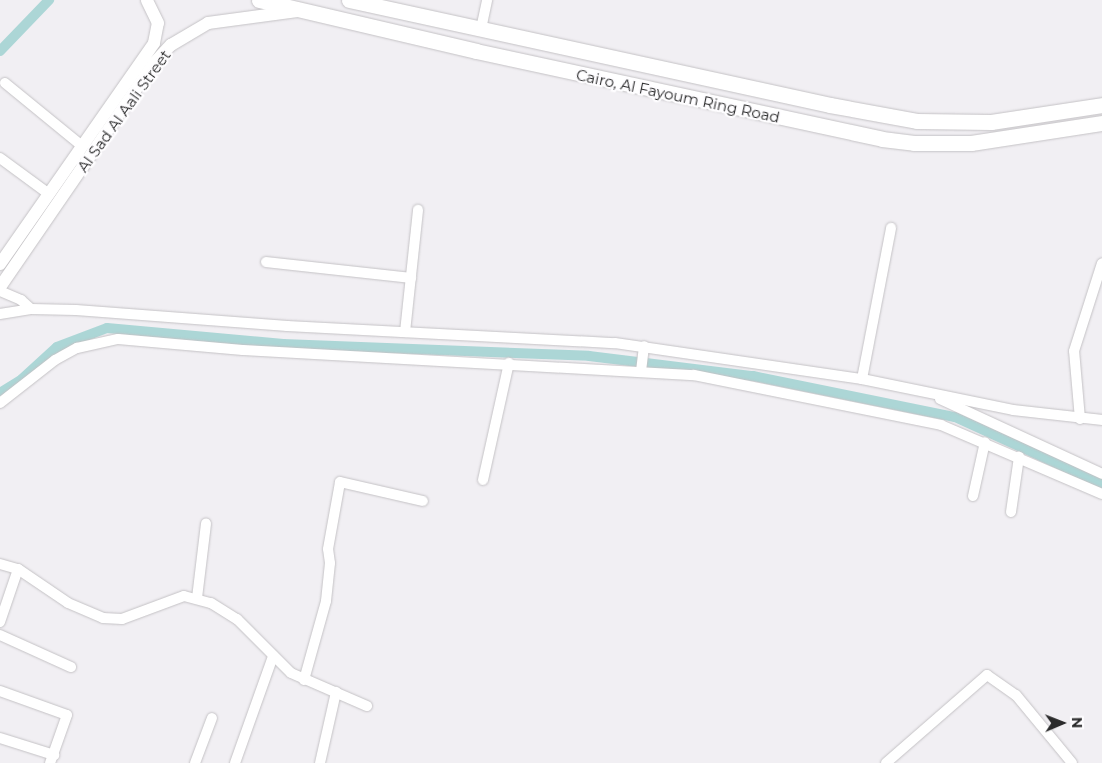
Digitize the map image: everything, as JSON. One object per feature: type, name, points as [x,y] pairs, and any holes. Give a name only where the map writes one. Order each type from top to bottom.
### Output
[{"type":"highway","name":"Cairo, Al Fayoum Ring Road","points":[[259,0],[476,52],[826,128],[914,143],[985,141],[1102,123]]},
{"type":"highway","name":"Cairo, Al Fayoum Ring Road","points":[[349,0],[830,106],[917,121],[991,122],[1102,104]]},
{"type":"highway","points":[[476,52],[481,29]]},
{"type":"main road","name":"Al Sad Al Aali Street","points":[[0,264],[154,42],[158,23],[147,0]]},
{"type":"main road","name":"Al Sad Al Aali Street","points":[[0,287],[48,220],[154,63],[171,45],[208,23],[299,10]]},
{"type":"main road","points":[[37,211],[48,220]]},
{"type":"street","points":[[481,29],[487,0]]},
{"type":"street","points":[[5,83],[82,146]]},
{"type":"street","points":[[0,158],[49,194]]},
{"type":"street","points":[[405,332],[418,210]]},
{"type":"street","points":[[862,379],[891,228]]},
{"type":"street","points":[[266,262],[411,278]]},
{"type":"street","points":[[1080,420],[1074,351],[1099,285],[1102,263]]},
{"type":"street","points":[[0,291],[21,300],[31,309]]},
{"type":"street","points":[[0,314],[31,309],[405,332],[642,359],[862,379],[923,392],[1080,420],[1102,420]]},
{"type":"street","points":[[0,403],[55,360],[77,348],[118,339],[234,350],[510,363],[642,359],[715,378],[925,420],[985,442],[1102,494]]},
{"type":"street","points":[[483,480],[510,363]]},
{"type":"street","points":[[923,392],[1102,474]]},
{"type":"street","points":[[973,496],[985,442]]},
{"type":"street","points":[[1011,512],[1019,457]]},
{"type":"street","points":[[304,680],[326,601],[330,563],[328,550],[340,482],[423,501]]},
{"type":"street","points":[[196,598],[206,524]]},
{"type":"street","points":[[0,564],[18,569],[68,603],[114,620],[134,616],[171,599],[196,598],[237,619],[291,673],[304,680],[355,698],[367,706]]},
{"type":"street","points":[[0,622],[18,569]]},
{"type":"street","points":[[0,635],[71,667]]},
{"type":"street","points":[[235,763],[274,656]]},
{"type":"street","points":[[886,763],[987,675],[1016,695],[1072,763]]},
{"type":"street","points":[[0,692],[67,715],[52,759],[0,738]]},
{"type":"street","points":[[320,763],[336,692]]},
{"type":"street","points":[[195,763],[212,718]]},
{"type":"waterway","points":[[0,51],[49,0]]},
{"type":"waterway","points":[[0,393],[22,379],[57,347],[107,328],[283,344],[589,356],[753,376],[955,417],[1102,484]]}]
